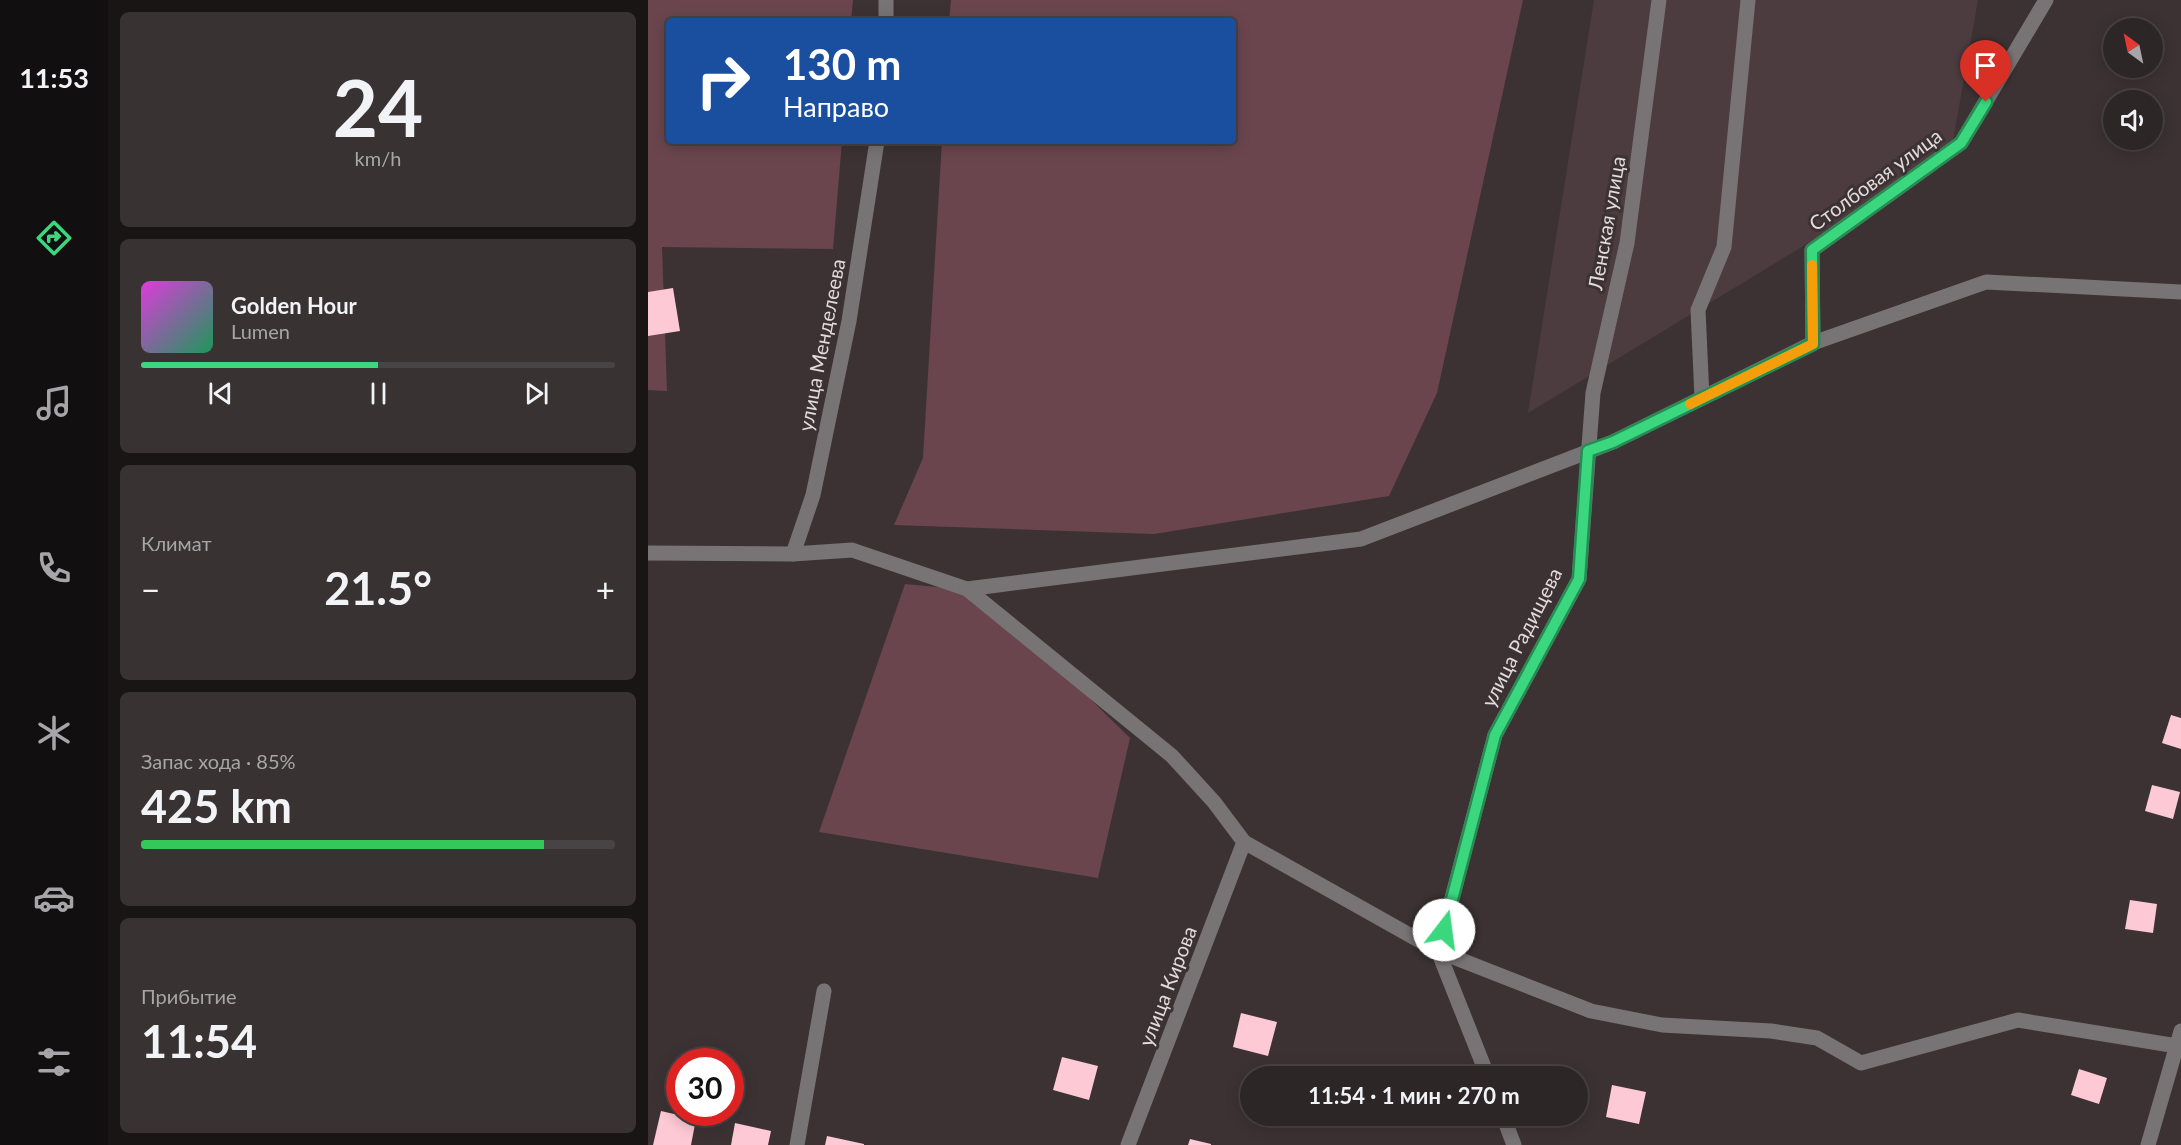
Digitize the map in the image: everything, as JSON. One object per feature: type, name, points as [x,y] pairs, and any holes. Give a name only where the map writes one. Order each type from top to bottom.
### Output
[{"type":"street","points":[[886,0],[886,18]]},
{"type":"street","name":"Ленская улица","points":[[1588,451],[1593,393],[1627,243],[1659,0]]},
{"type":"street","points":[[1702,398],[1698,310],[1724,247],[1748,0]]},
{"type":"street","name":"Столбовая улица","points":[[1813,344],[1812,250],[1961,143],[2046,0]]},
{"type":"street","name":"улица Менделеева","points":[[793,554],[813,495],[849,321],[877,144]]},
{"type":"street","points":[[967,590],[1361,538],[1613,442],[1813,344],[1986,282],[2181,292]]},
{"type":"street","name":"улица Радищева","points":[[1438,951],[1495,735],[1579,579],[1588,451]]},
{"type":"street","points":[[648,553],[793,554],[852,550],[967,590],[1172,756],[1214,802],[1244,842],[1438,951],[1591,1011],[1662,1025],[1770,1031],[1817,1038],[1861,1063],[2018,1020],[2177,1046]]},
{"type":"street","name":"улица Кирова","points":[[1128,1145],[1244,842]]},
{"type":"street","points":[[1438,951],[1484,1066]]},
{"type":"street","points":[[797,1145],[824,991]]},
{"type":"street","points":[[2148,1145],[2181,1030]]},
{"type":"street","points":[[1507,1126],[1514,1145]]},
{"type":"shaded area","points":[[648,0],[853,0],[851,18],[666,18],[666,144],[842,144],[833,249],[662,247],[667,391],[648,390]]},
{"type":"shaded area","points":[[951,0],[1523,0],[1437,393],[1389,496],[1154,534],[894,525],[923,458],[942,144],[1236,144],[1236,18],[949,18]]},
{"type":"shaded area","points":[[1594,0],[1978,0],[1950,157],[1528,413]]},
{"type":"shaded area","points":[[905,584],[980,591],[1130,738],[1098,878],[819,832]]},
{"type":"building","points":[[673,288],[680,331],[648,336],[648,292]]},
{"type":"building","points":[[2171,715],[2181,718],[2181,749],[2162,743]]},
{"type":"building","points":[[2152,785],[2180,792],[2173,819],[2145,811]]},
{"type":"building","points":[[2130,900],[2157,904],[2153,933],[2125,929]]},
{"type":"building","points":[[1241,1013],[1277,1022],[1268,1056],[1233,1047]]},
{"type":"building","points":[[1062,1057],[1098,1066],[1089,1100],[1053,1090]]},
{"type":"building","points":[[2079,1069],[2107,1078],[2099,1104],[2071,1095]]},
{"type":"building","points":[[1612,1085],[1646,1092],[1639,1124],[1606,1117]]},
{"type":"building","points":[[661,1111],[666,1112],[666,1126],[695,1126],[691,1145],[653,1145]]},
{"type":"building","points":[[744,1125],[771,1131],[768,1145],[731,1145],[734,1126]]},
{"type":"building","points":[[827,1136],[864,1144],[864,1145],[825,1145]]},
{"type":"building","points":[[1190,1139],[1211,1144],[1211,1145],[1188,1145]]},
{"type":"slow traffic","points":[[1690,404],[1813,344],[1812,265]]},
{"type":"route","points":[[1444,930],[1495,735],[1579,579],[1588,451],[1613,442],[1813,344],[1812,250],[1961,143],[1986,102]]}]
